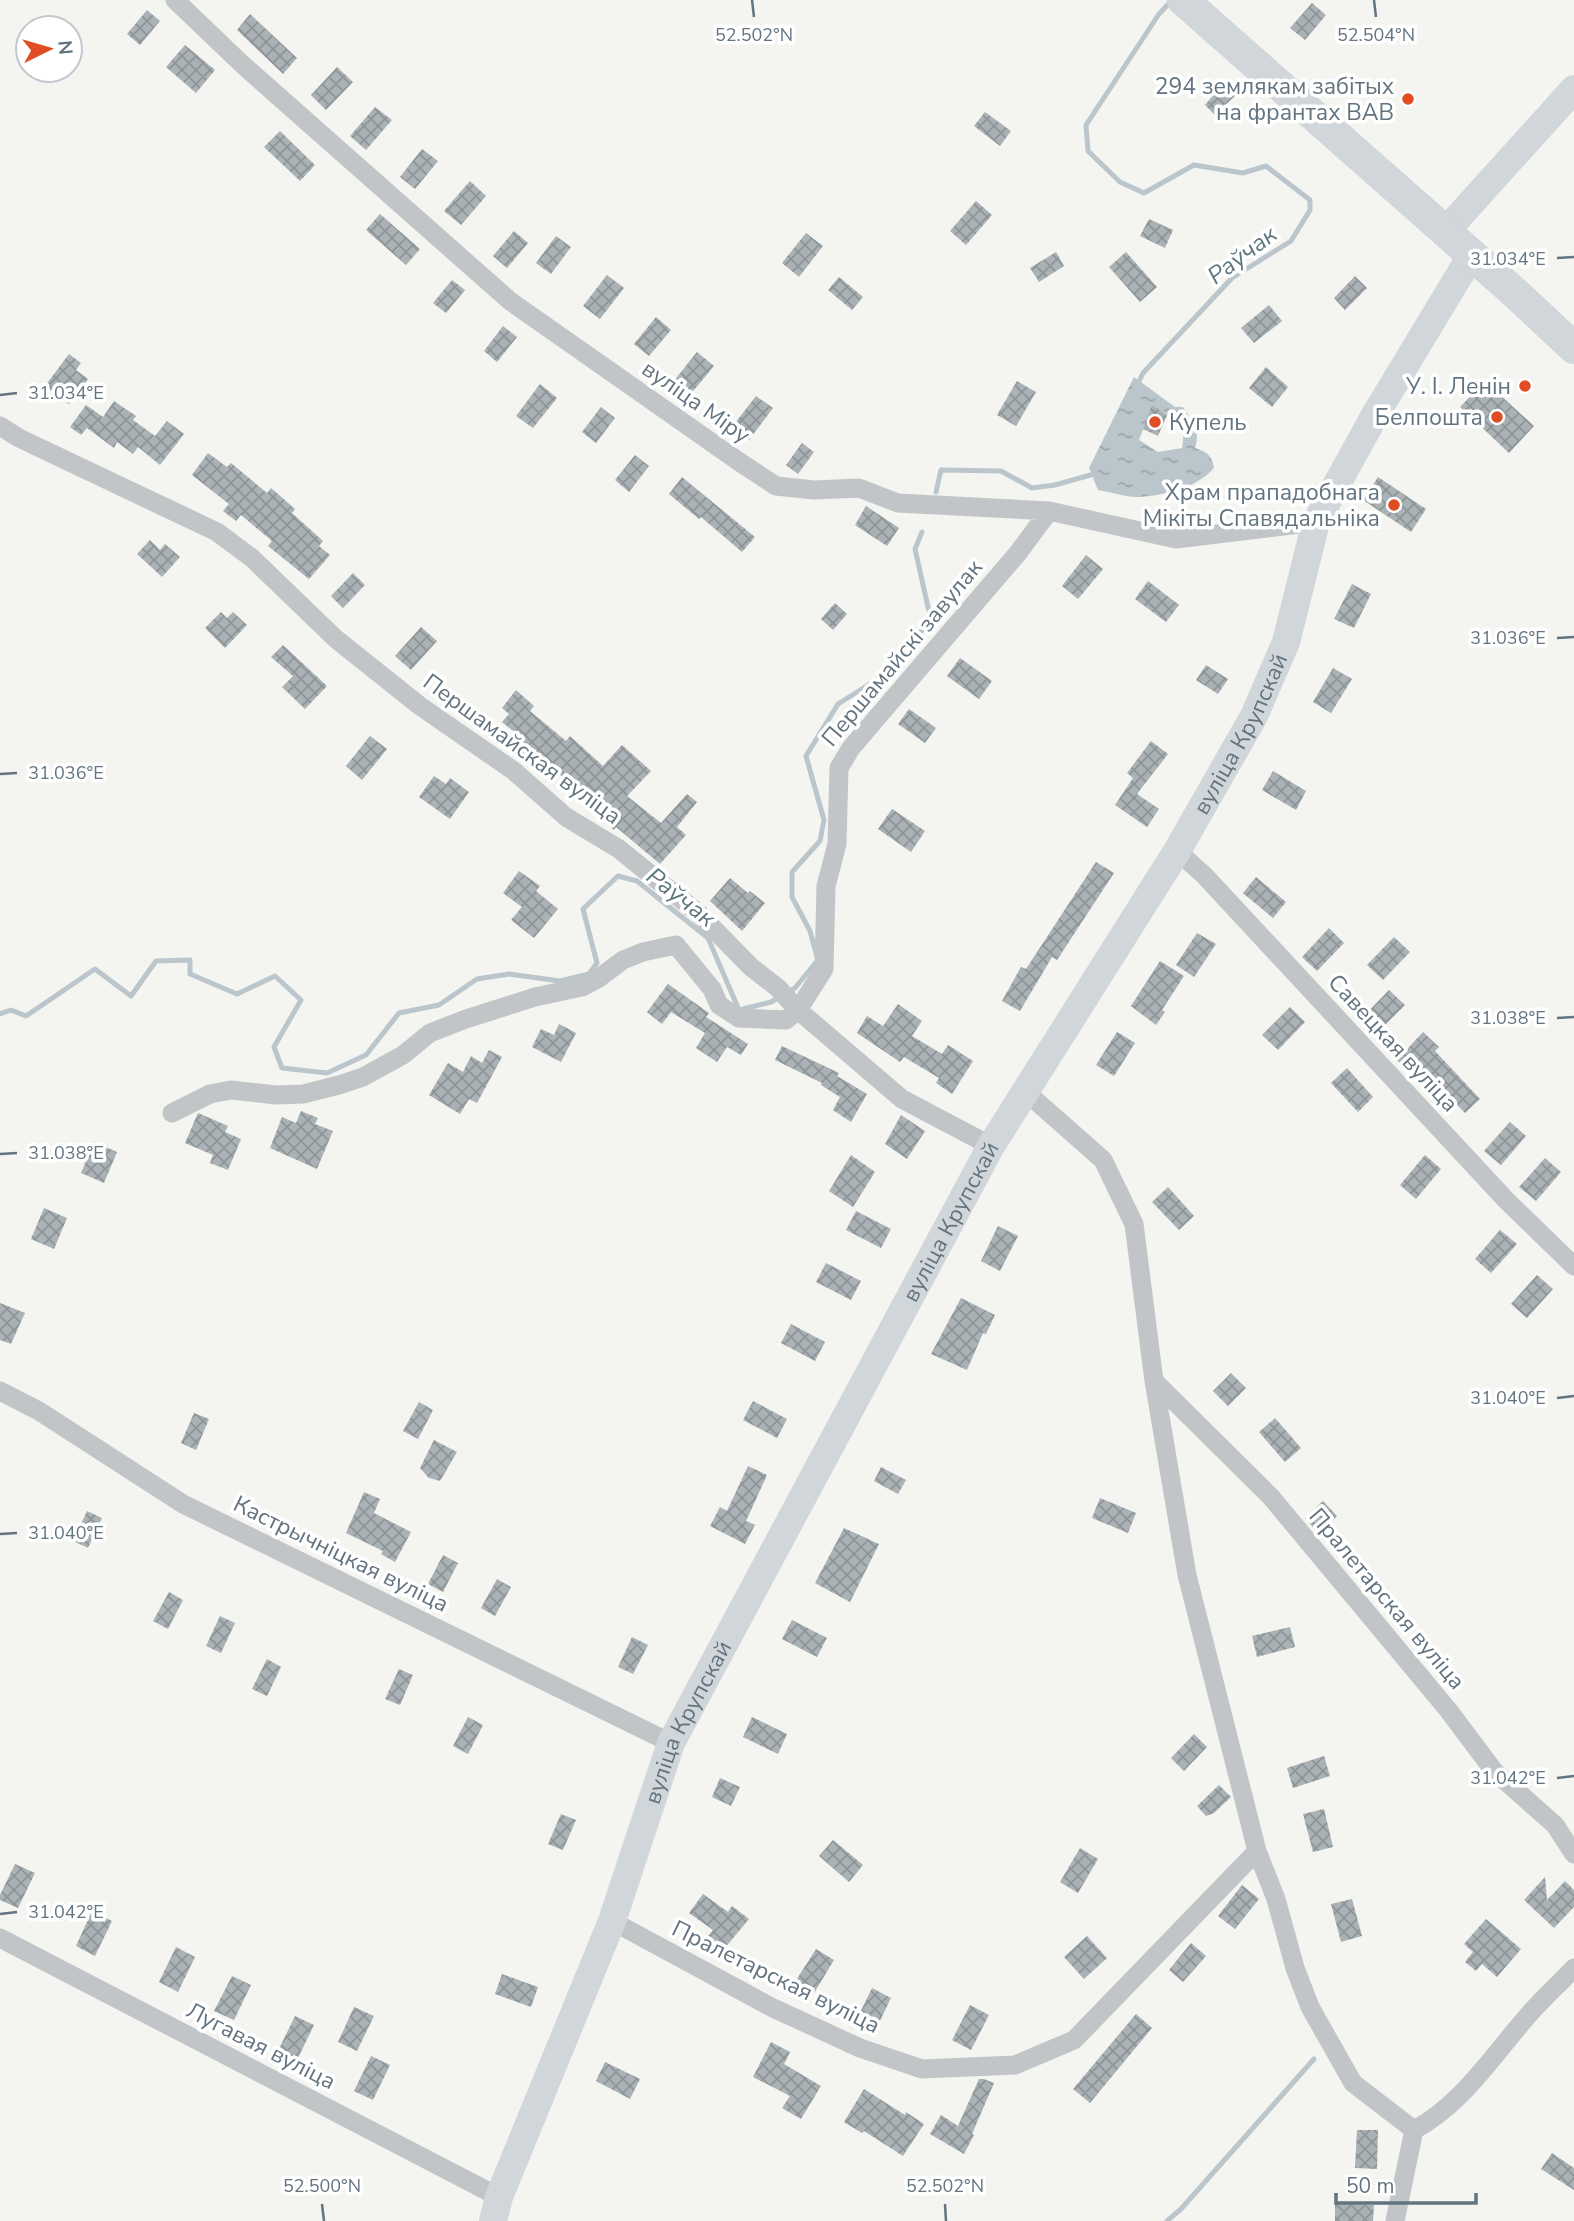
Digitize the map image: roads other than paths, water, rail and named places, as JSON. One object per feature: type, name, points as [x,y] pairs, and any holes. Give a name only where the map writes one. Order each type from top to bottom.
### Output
[{"type":"main road","points":[[1183,0],[1574,348]]},
{"type":"street","name":"вуліца Міру","points":[[176,0],[243,65],[510,301],[776,486],[859,488],[898,503],[1049,511],[1176,539],[1316,522]]},
{"type":"street","points":[[1444,233],[1574,89]]},
{"type":"street","name":"вуліца Крупскай","points":[[496,2209],[612,1921],[671,1743],[991,1146],[1027,1093],[1177,851],[1254,716],[1286,642],[1316,522],[1375,415],[1471,256]]},
{"type":"street","name":"Першамайская вуліца","points":[[0,426],[19,438],[217,532],[252,558],[336,639],[420,706],[514,771],[566,817],[619,849],[698,913],[751,967],[902,1099],[991,1146]]},
{"type":"street","name":"Першамайскі завулак","points":[[789,1000],[824,969],[825,886],[837,844],[838,768],[851,748],[1018,553],[1049,511]]},
{"type":"street","name":"Савецкая вуліца","points":[[1177,851],[1204,875],[1506,1200],[1574,1266]]},
{"type":"street","points":[[172,1113],[209,1094],[231,1090],[276,1095],[303,1094],[363,1077],[403,1055],[430,1032],[513,1004],[582,988],[623,960],[658,948],[676,945],[712,989],[719,1005],[739,1018],[786,1020],[789,1000]]},
{"type":"street","points":[[1027,1093],[1103,1160],[1134,1224],[1154,1381],[1187,1575],[1257,1851],[1276,1899],[1295,1969],[1310,2007],[1353,2082],[1414,2130]]},
{"type":"street","name":"Пралетарская вуліца","points":[[1154,1381],[1271,1497],[1448,1711],[1494,1771],[1555,1825],[1574,1854]]},
{"type":"street","name":"Кастрычніцкая вуліца","points":[[0,1391],[39,1411],[183,1504],[671,1743]]},
{"type":"street","name":"Пралетарская вуліца","points":[[612,1921],[773,2008],[860,2048],[922,2069],[1015,2065],[1074,2040],[1257,1851]]},
{"type":"street","name":"Лугавая вуліца","points":[[0,1938],[496,2209]]},
{"type":"street","points":[[1414,2130],[1435,2119],[1468,2086],[1526,2018],[1574,1968]]},
{"type":"street","points":[[1395,2221],[1414,2130]]},
{"type":"water","points":[[1134,377],[1175,407],[1183,407],[1196,432],[1195,448],[1208,455],[1214,468],[1198,481],[1179,490],[1137,497],[1098,490],[1089,468]],"holes":[[[1152,406],[1177,421],[1183,432],[1182,448],[1158,452],[1139,440]]]},
{"type":"waterway","name":"Раўчак","points":[[1137,386],[1143,373],[1232,278],[1291,241],[1310,210],[1310,200],[1266,166],[1243,173],[1194,165],[1144,193],[1120,182],[1088,151],[1086,125],[1159,14],[1172,0]]},
{"type":"waterway","name":"Раўчак","points":[[936,492],[941,470],[1001,471],[1032,488],[1055,485],[1094,474],[1096,470]]},
{"type":"waterway","name":"Раўчак","points":[[0,1014],[11,1010],[26,1016],[95,969],[131,996],[156,961],[190,960],[190,974],[237,994],[275,976],[301,1000],[274,1047],[282,1068],[327,1073],[366,1055],[399,1013],[439,1005],[477,979],[509,974],[560,981],[589,974],[597,963],[583,909],[618,876],[637,881],[708,938],[739,1010],[771,1002],[795,988],[818,960],[810,931],[792,897],[792,872],[820,841],[824,820],[806,756],[838,704],[903,663],[930,616],[915,549],[922,532]]},
{"type":"waterway","points":[[1167,2221],[1181,2209],[1314,2059]]},
{"type":"place","name":"294 землякам забітых на франтах ВАВ","points":[[1408,99]]},
{"type":"place","name":"У. І. Ленін","points":[[1525,386]]},
{"type":"place","name":"Белпошта","points":[[1497,417]]},
{"type":"place","name":"Купель","points":[[1155,422]]},
{"type":"place","name":"Храм прападобнага Мікіты Спавядальніка","points":[[1394,505]]}]
